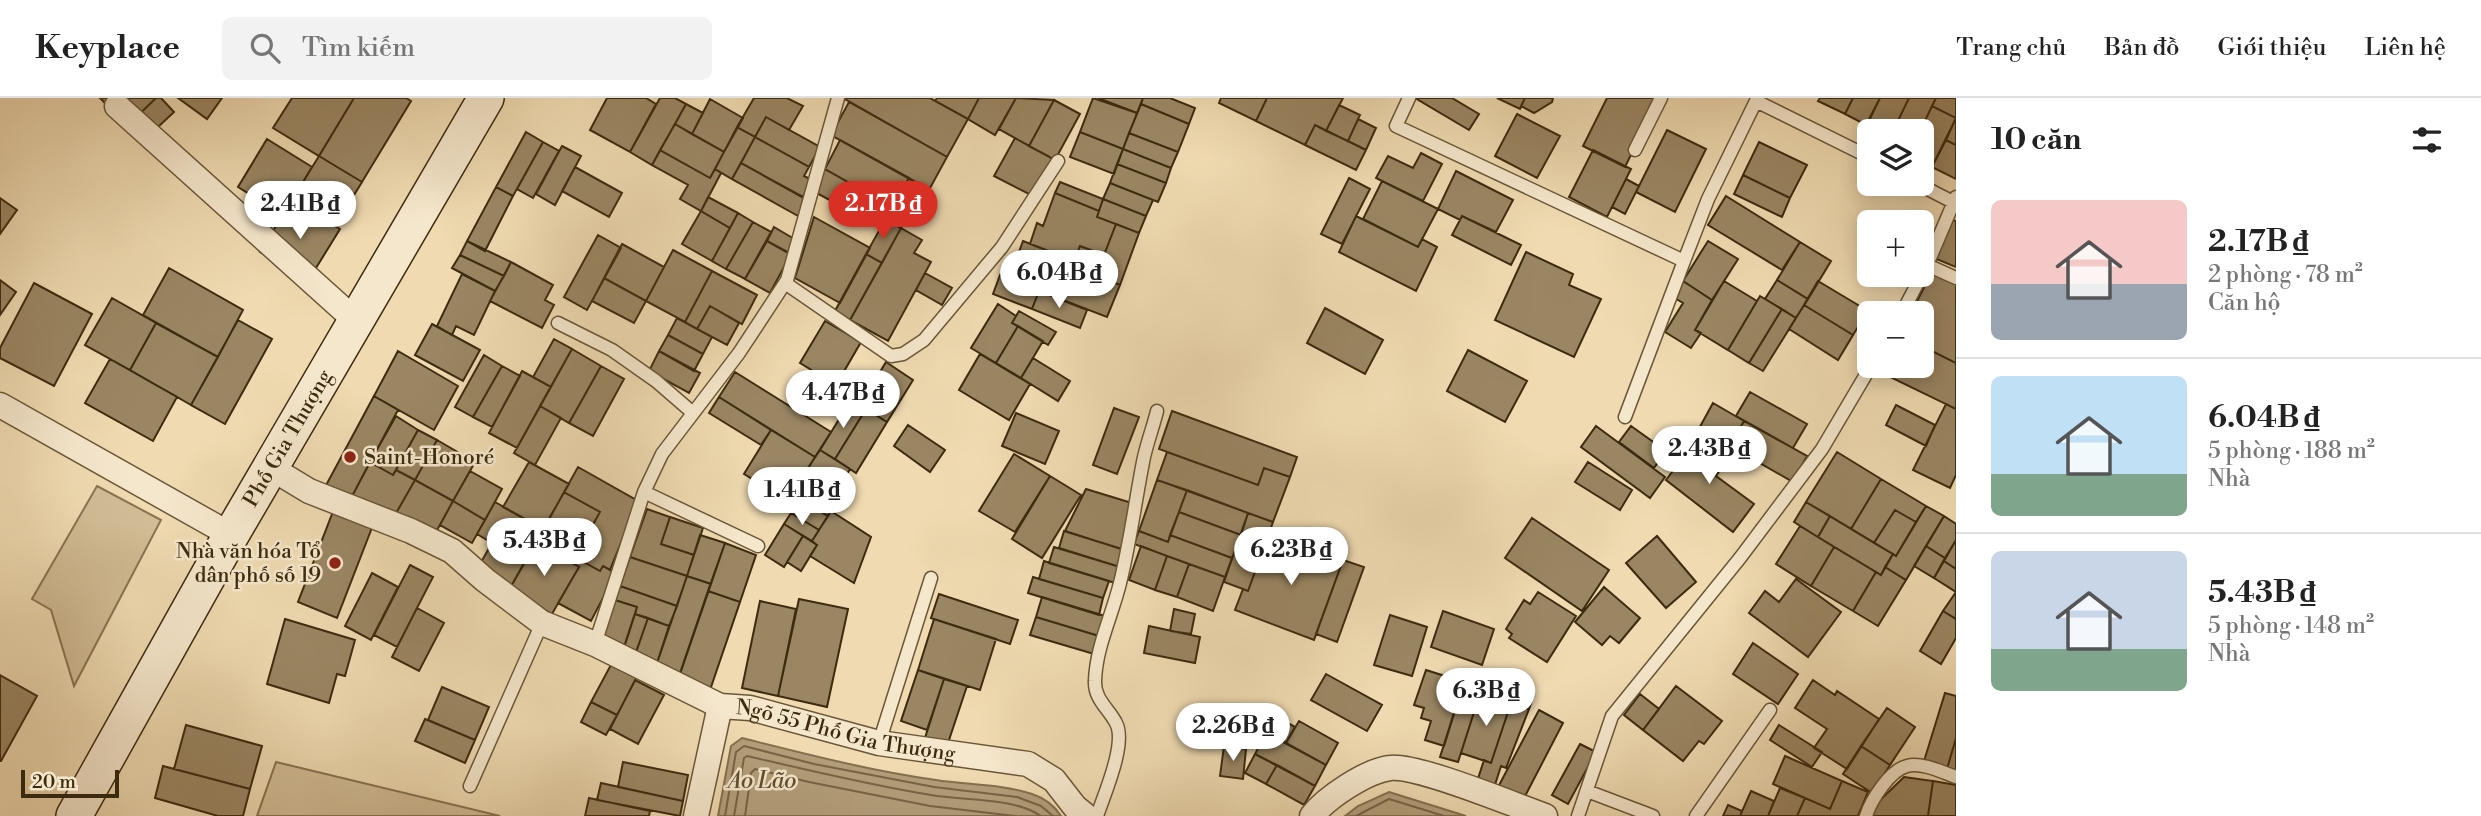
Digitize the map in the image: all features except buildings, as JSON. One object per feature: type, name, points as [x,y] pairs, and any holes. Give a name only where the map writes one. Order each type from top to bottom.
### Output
[{"type":"street","name":"Phố Gia Thượng","points":[[74,816],[231,535],[486,98]]},
{"type":"street","points":[[117,106],[356,321]]},
{"type":"street","points":[[0,405],[231,535]]},
{"type":"street","name":"Ngõ 55 Phố Gia Thượng","points":[[271,468],[309,491],[411,531],[452,551],[542,623],[595,644],[720,706],[750,708],[879,743],[1028,764],[1054,780],[1075,807],[1086,816]]},
{"type":"street","name":"Ngõ 55 Phố Gia Thượng","points":[[696,816],[720,706]]},
{"type":"street","points":[[1312,816],[1357,780],[1390,767],[1424,773],[1545,816]]},
{"type":"lane","points":[[1409,98],[1396,126],[1685,261]]},
{"type":"lane","points":[[1635,150],[1661,98]]},
{"type":"lane","points":[[1625,417],[1708,199],[1753,99],[1857,151]]},
{"type":"lane","points":[[595,644],[644,492],[662,454],[739,353],[785,283],[794,260],[836,104]]},
{"type":"lane","points":[[785,283],[891,356],[903,354],[923,340],[1002,247],[1058,161]]},
{"type":"lane","points":[[1934,194],[1954,208],[1934,250]]},
{"type":"lane","points":[[1934,268],[1956,278]]},
{"type":"lane","points":[[558,323],[612,351],[656,381],[693,413]]},
{"type":"lane","points":[[1578,816],[1612,716],[1740,558],[1822,449],[1864,378]]},
{"type":"lane","points":[[1097,816],[1120,736],[1117,724],[1100,701],[1095,684],[1096,671],[1104,631],[1120,586],[1143,461],[1157,411]]},
{"type":"lane","points":[[644,492],[758,546]]},
{"type":"lane","points":[[879,743],[931,578]]},
{"type":"lane","points":[[470,786],[542,623]]},
{"type":"lane","points":[[1696,816],[1770,710]]},
{"type":"lane","points":[[1866,816],[1877,793],[1898,770],[1918,765],[1956,776]]},
{"type":"lane","points":[[1587,791],[1653,816]]},
{"type":"shaded area","points":[[97,486],[161,520],[74,686],[51,610],[32,599]]},
{"type":"shaded area","points":[[276,762],[500,816],[257,816]]},
{"type":"water","name":"Ao Lão","points":[[742,738],[887,772],[1021,791],[1045,800],[1061,816],[718,816],[731,746]]},
{"type":"water","points":[[1389,792],[1466,816],[1345,816],[1358,806]]},
{"type":"place","name":"Saint-Honoré","points":[[350,457]]},
{"type":"place","name":"Nhà văn hóa Tổ dân phố số 19","points":[[335,563]]}]
